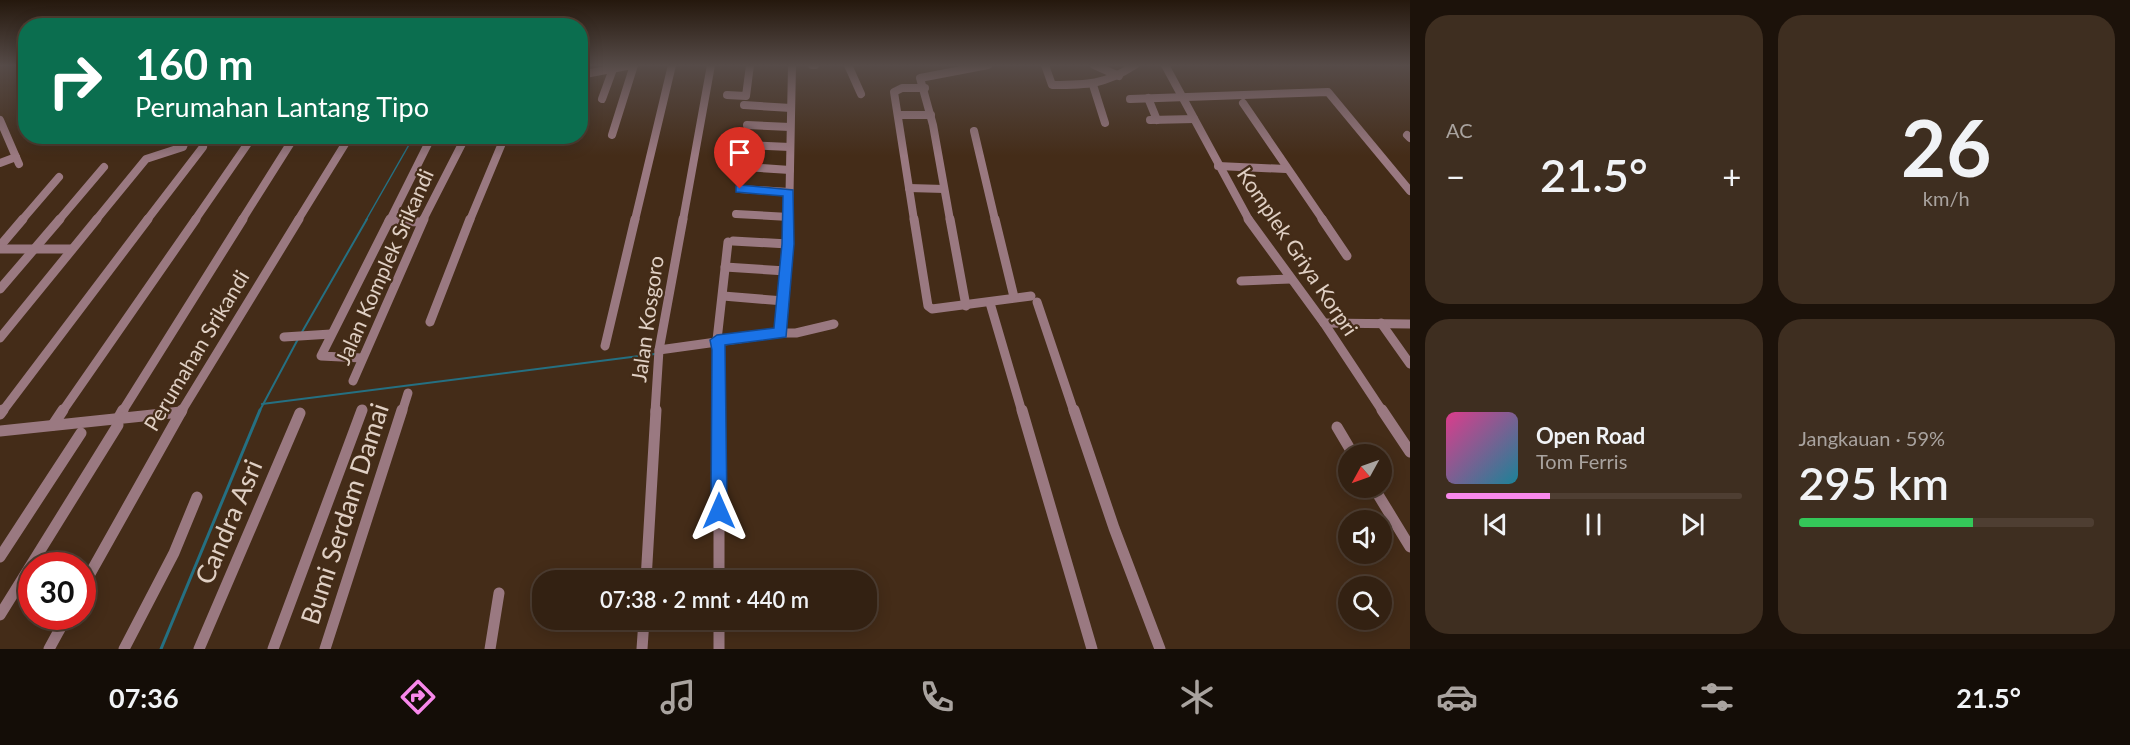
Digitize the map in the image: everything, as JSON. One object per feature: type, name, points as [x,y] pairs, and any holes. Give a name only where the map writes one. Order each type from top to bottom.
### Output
[{"type":"street","points":[[612,135],[624,95]]},
{"type":"street","points":[[604,346],[665,95]]},
{"type":"street","name":"Jalan Kosgoro","points":[[647,570],[659,353],[706,95]]},
{"type":"street","points":[[781,333],[788,244],[791,95]]},
{"type":"street","points":[[896,95],[928,306],[932,309],[966,306],[1014,297],[1034,299],[1114,528],[1160,649]]},
{"type":"street","points":[[926,95],[966,306]]},
{"type":"street","points":[[1096,95],[1105,123]]},
{"type":"street","name":"Komplek Griya Korpri","points":[[1182,95],[1218,166],[1252,224],[1324,323],[1410,452]]},
{"type":"street","points":[[1130,99],[1262,95]]},
{"type":"street","points":[[1331,95],[1410,191]]},
{"type":"street","points":[[1148,98],[1154,120],[1194,119]]},
{"type":"street","points":[[1243,103],[1347,256]]},
{"type":"street","points":[[744,104],[791,108]]},
{"type":"street","points":[[898,115],[931,115]]},
{"type":"street","points":[[0,120],[3,134],[17,161],[0,163]]},
{"type":"street","points":[[747,125],[790,127]]},
{"type":"street","points":[[974,131],[1014,297]]},
{"type":"street","points":[[0,148],[10,144]]},
{"type":"street","points":[[0,338],[146,159],[183,147],[184,144]]},
{"type":"street","points":[[53,425],[246,144]]},
{"type":"street","points":[[0,615],[290,144]]},
{"type":"street","name":"Perumahan Srikandi","points":[[96,563],[181,412],[345,144]]},
{"type":"street","points":[[362,358],[321,356],[428,144]]},
{"type":"street","name":"Jalan Komplek Srikandi","points":[[353,381],[422,222],[462,144]]},
{"type":"street","points":[[430,322],[452,262],[502,144]]},
{"type":"street","points":[[748,145],[790,147]]},
{"type":"street","points":[[0,414],[203,147]]},
{"type":"street","points":[[1218,166],[1286,169]]},
{"type":"street","points":[[745,167],[790,170]]},
{"type":"street","points":[[0,289],[104,168]]},
{"type":"street","points":[[0,248],[59,177]]},
{"type":"street","points":[[909,188],[945,189]]},
{"type":"street","points":[[740,189],[789,192]]},
{"type":"street","points":[[736,214],[789,217]]},
{"type":"street","points":[[389,220],[422,222]]},
{"type":"street","points":[[719,570],[718,344],[724,267],[731,242],[788,244]]},
{"type":"street","points":[[0,248],[72,249]]},
{"type":"street","points":[[724,267],[786,271]]},
{"type":"street","points":[[1241,281],[1291,279]]},
{"type":"street","points":[[723,296],[784,301]]},
{"type":"street","points":[[990,303],[1092,649]]},
{"type":"street","points":[[1324,323],[1410,324]]},
{"type":"street","points":[[1381,323],[1410,364]]},
{"type":"street","points":[[659,353],[718,344],[746,337],[796,333],[834,324]]},
{"type":"street","points":[[284,337],[331,334]]},
{"type":"street","name":"Bumi Serdam Damai","points":[[325,649],[408,393]]},
{"type":"street","points":[[273,649],[362,410]]},
{"type":"street","points":[[0,431],[53,425],[118,422],[181,412]]},
{"type":"street","name":"Candra Asri","points":[[199,649],[300,413]]},
{"type":"street","points":[[1337,427],[1347,444]]},
{"type":"street","points":[[0,557],[81,433]]},
{"type":"street","points":[[124,649],[174,553],[197,497]]},
{"type":"street","points":[[1380,498],[1410,547]]},
{"type":"street","points":[[490,649],[499,593]]},
{"type":"street","points":[[49,649],[59,630]]},
{"type":"street","points":[[642,649],[643,630]]},
{"type":"street","points":[[719,630],[719,649]]},
{"type":"waterway","points":[[366,220],[409,144]]},
{"type":"waterway","points":[[302,332],[367,219]]},
{"type":"waterway","points":[[263,404],[298,339]]},
{"type":"waterway","points":[[263,404],[655,354]]},
{"type":"waterway","points":[[260,411],[263,404]]},
{"type":"waterway","points":[[161,649],[260,411]]},
{"type":"route","points":[[719,511],[719,350],[717,340],[781,333],[788,244],[789,192],[740,189]]}]
